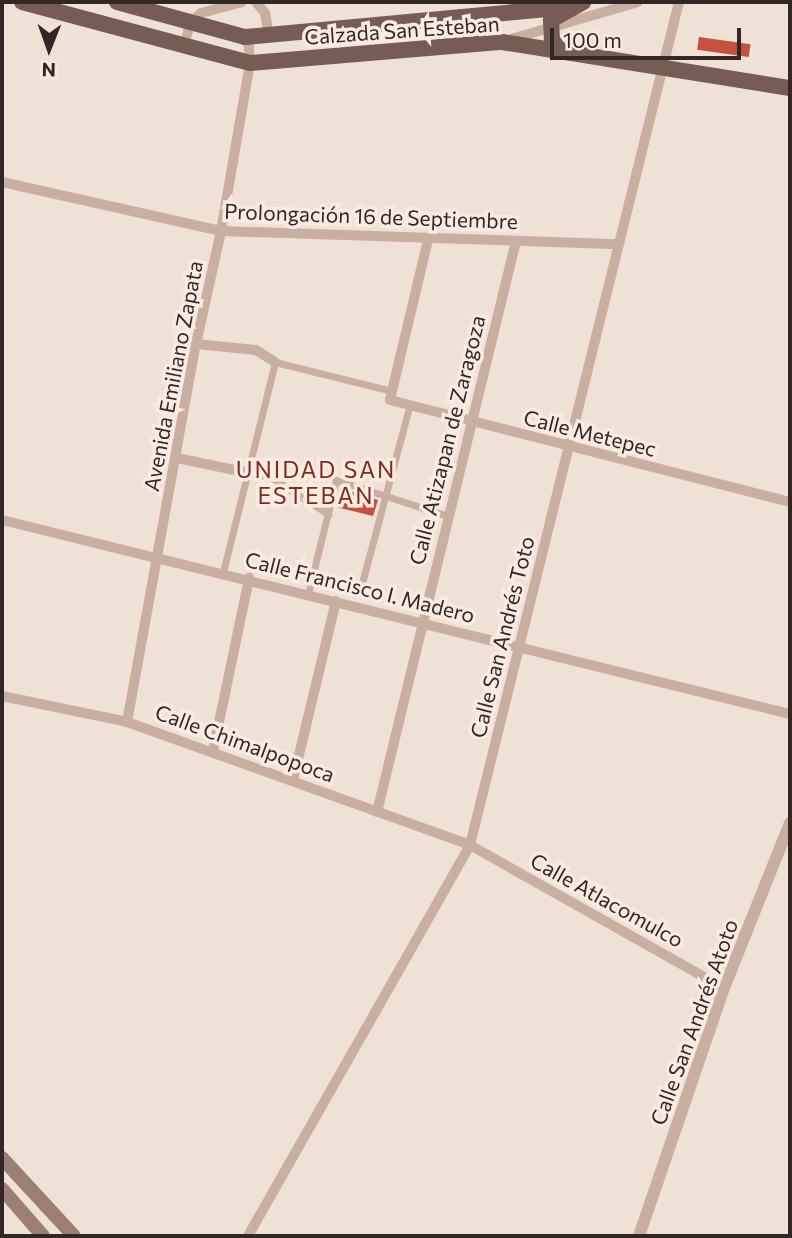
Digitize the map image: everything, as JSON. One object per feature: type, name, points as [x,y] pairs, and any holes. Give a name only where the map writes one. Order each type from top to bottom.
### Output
[{"type":"main road","name":"Calzada San Esteban","points":[[22,2],[250,63],[502,42],[666,66],[790,89]]},
{"type":"main road","name":"Calzada San Esteban","points":[[116,2],[248,37],[576,4]]},
{"type":"main road","points":[[111,25],[116,2]]},
{"type":"main road","points":[[560,50],[551,40],[550,27],[557,13],[576,4]]},
{"type":"main road","points":[[290,32],[293,59]]},
{"type":"main road","points":[[2,1158],[74,1236]]},
{"type":"main road","points":[[2,1189],[43,1236]]},
{"type":"street","points":[[184,46],[190,23],[211,5],[242,2]]},
{"type":"street","points":[[257,2],[265,13],[269,35]]},
{"type":"street","points":[[502,42],[638,2]]},
{"type":"street","name":"Calle San Andrés Toto","points":[[248,1236],[470,845],[619,244],[666,66],[679,2]]},
{"type":"street","name":"Avenida Emiliano Zapata","points":[[127,722],[196,344],[221,231],[250,63],[248,37]]},
{"type":"street","name":"Prolongación 16 de Septiembre","points":[[2,181],[221,231],[428,240],[619,244]]},
{"type":"street","points":[[392,391],[428,240]]},
{"type":"street","name":"Calle Atizapan de Zaragoza","points":[[377,812],[516,241]]},
{"type":"street","name":"Calle Metepec","points":[[196,344],[256,350],[275,362],[392,391],[390,400],[409,407],[790,502]]},
{"type":"street","points":[[223,572],[275,362]]},
{"type":"street","points":[[362,583],[388,494],[409,407]]},
{"type":"street","points":[[177,458],[272,478],[328,513]]},
{"type":"street","points":[[308,594],[336,480],[388,494],[448,516]]},
{"type":"street","name":"Calle Francisco I. Madero","points":[[2,520],[249,578],[790,714]]},
{"type":"street","points":[[213,751],[249,578]]},
{"type":"street","points":[[293,780],[335,601]]},
{"type":"street","name":"Calle Chimalpopoca","points":[[2,696],[127,722],[470,845]]},
{"type":"street","name":"Calle San Andrés Atoto","points":[[639,1236],[724,988],[790,823]]},
{"type":"street","name":"Calle Atlacomulco","points":[[470,845],[724,988]]},
{"type":"building","points":[[699,37],[750,44],[749,57],[697,50]]},
{"type":"building","points":[[340,488],[378,500],[373,516],[336,507]]},
{"type":"district","name":"UNIDAD SAN ESTEBAN","points":[[316,482]]}]
